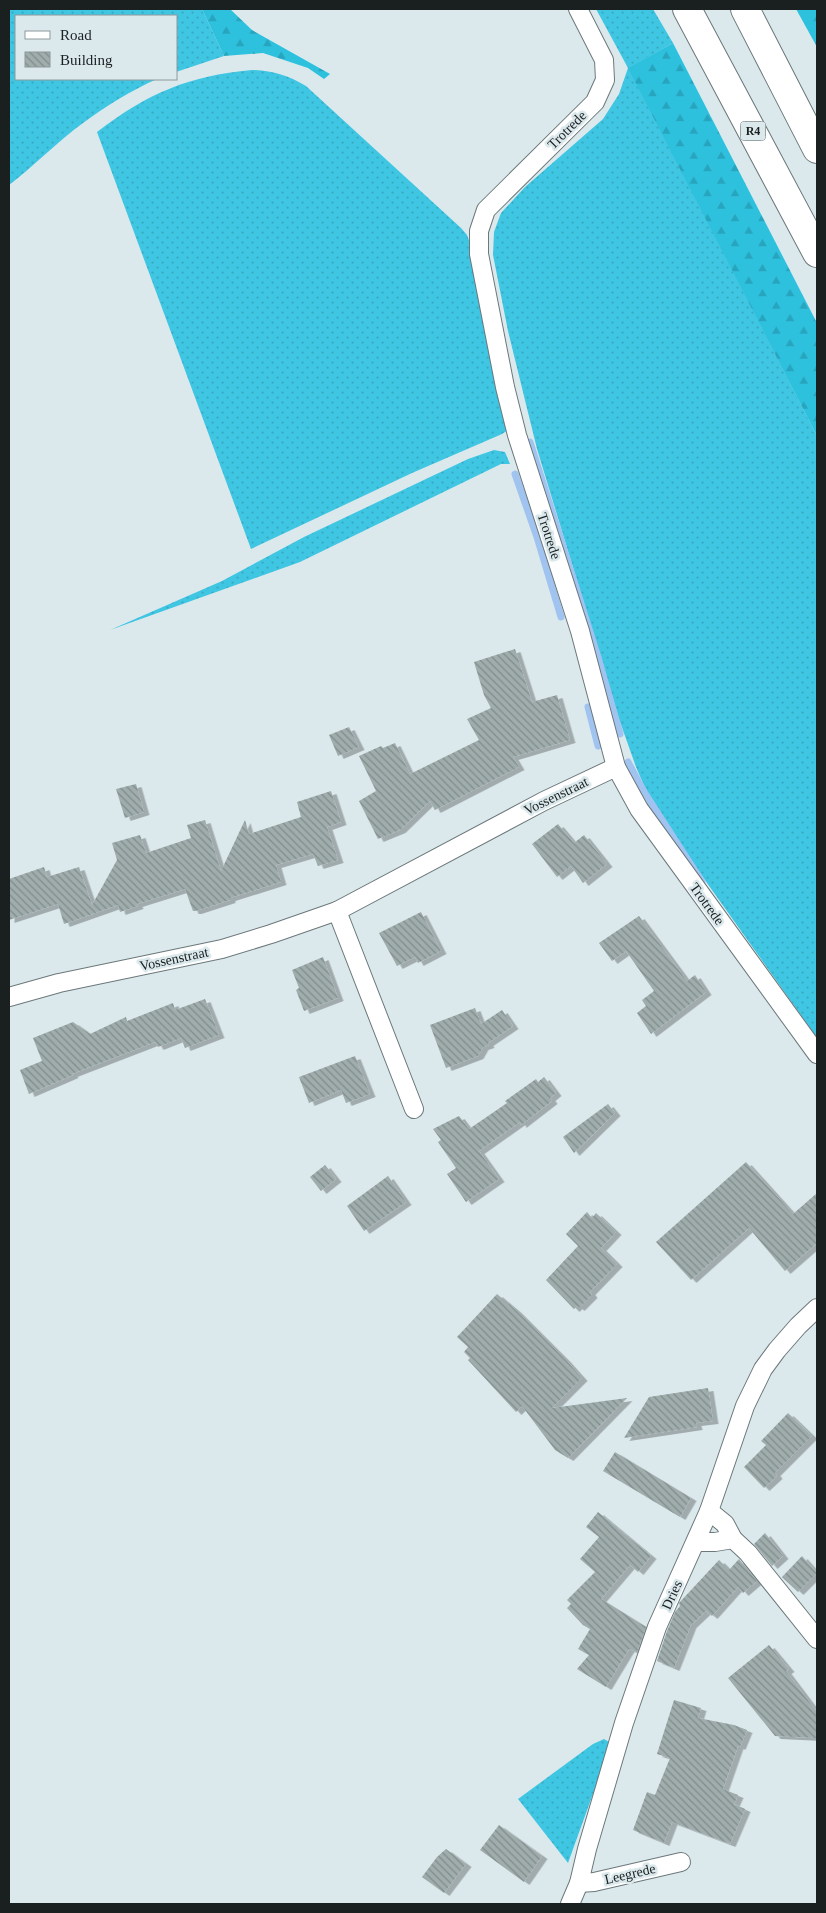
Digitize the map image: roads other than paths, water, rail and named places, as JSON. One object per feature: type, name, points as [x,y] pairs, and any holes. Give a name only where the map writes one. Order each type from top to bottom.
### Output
[{"type":"highway","name":"R4","points":[[687,9],[817,253]]},
{"type":"highway","points":[[745,9],[817,149]]},
{"type":"street","name":"Trotrede","points":[[578,9],[604,60],[606,80],[595,102],[486,210],[479,231],[479,254],[504,387],[517,435],[580,630],[616,767],[645,818],[817,1054]]},
{"type":"street","name":"Vossenstraat","points":[[9,997],[59,983],[222,949],[271,934],[337,910],[544,802],[616,767]]},
{"type":"street","points":[[337,910],[414,1109]]},
{"type":"street","name":"Dries","points":[[570,1904],[579,1883],[624,1723],[657,1627],[709,1512],[744,1406],[763,1369],[798,1326],[817,1308]]},
{"type":"street","points":[[709,1512],[725,1524],[733,1539],[748,1553],[817,1638]]},
{"type":"street","points":[[696,1542],[715,1542],[733,1539]]},
{"type":"street","name":"Leegrede","points":[[579,1883],[594,1882],[681,1862]]},
{"type":"waterway","points":[[530,442],[597,654],[620,734]]},
{"type":"waterway","points":[[515,474],[537,537],[561,617]]},
{"type":"waterway","points":[[588,707],[598,746]]},
{"type":"waterway","points":[[628,762],[644,792],[702,882]]}]
